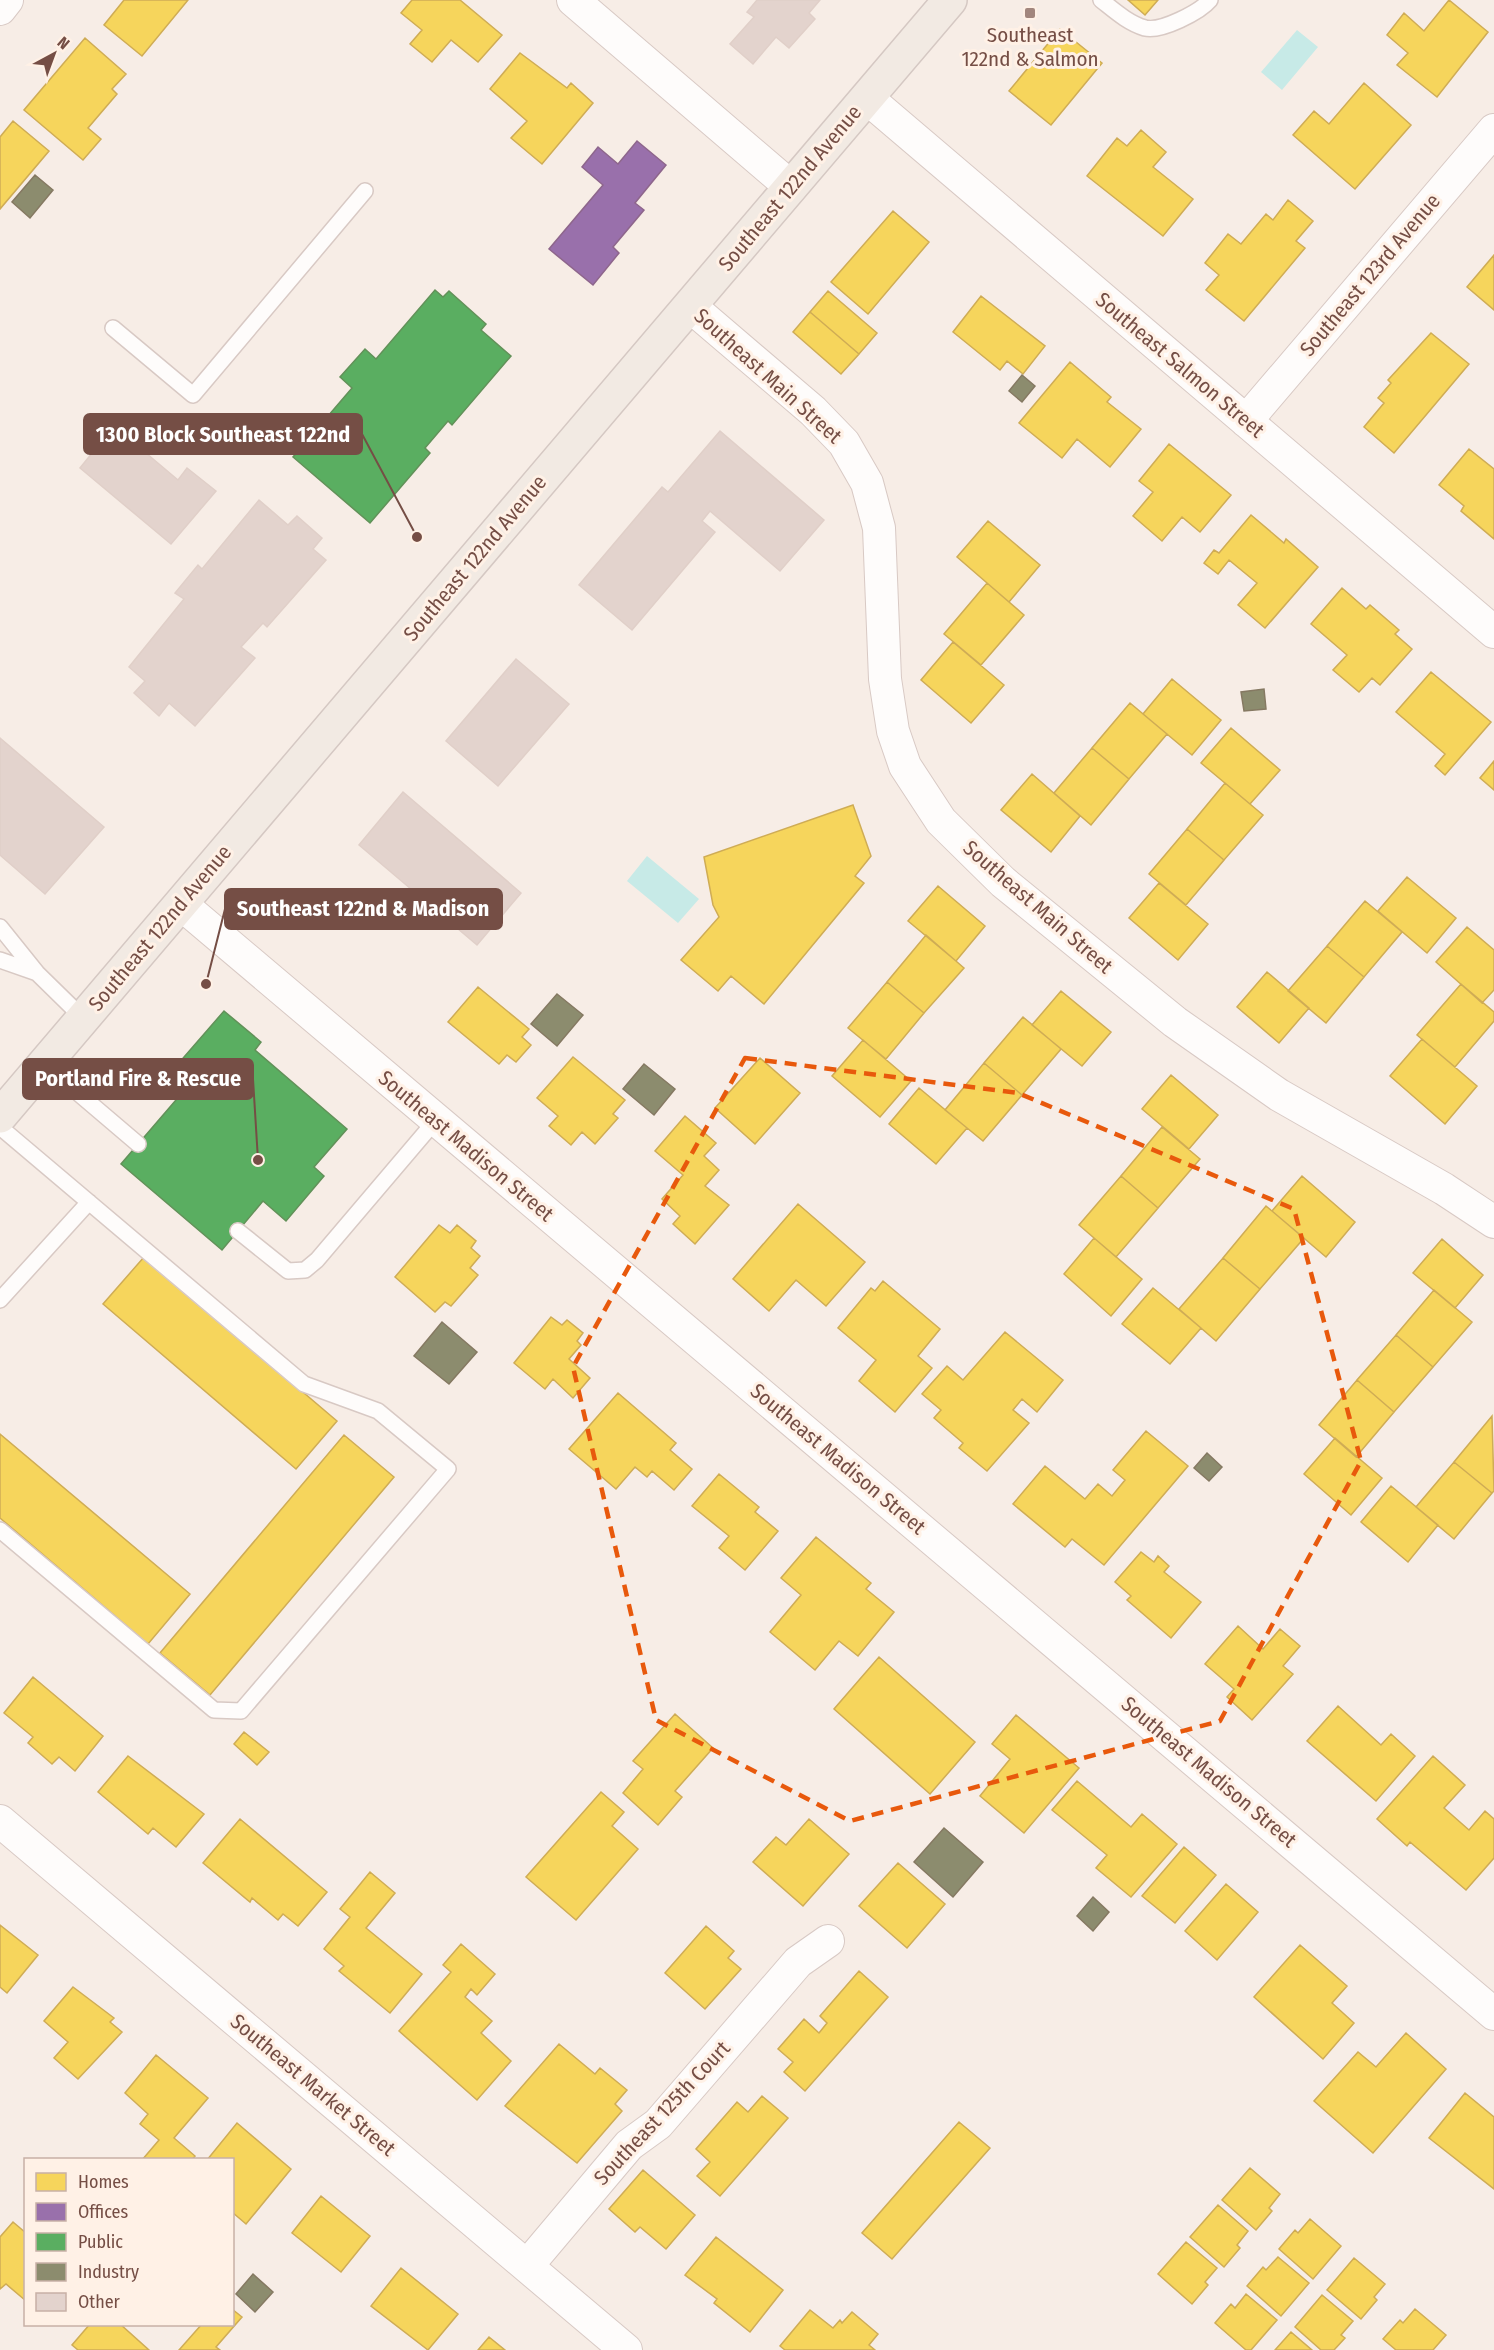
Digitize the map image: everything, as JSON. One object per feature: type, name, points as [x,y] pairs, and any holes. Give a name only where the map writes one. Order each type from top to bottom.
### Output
[{"type":"main road","name":"Southeast 122nd Avenue","points":[[0,1116],[867,98],[942,3]]},
{"type":"street","points":[[0,9],[7,0]]},
{"type":"street","points":[[573,0],[790,187]]},
{"type":"street","name":"Southeast Salmon Street","points":[[867,98],[1494,632]]},
{"type":"street","name":"Southeast 123rd Avenue","points":[[1246,421],[1494,130]]},
{"type":"street","name":"Southeast Main Street","points":[[690,306],[813,411],[844,443],[867,483],[879,528],[885,679],[893,731],[904,766],[941,821],[1003,882],[1175,1022],[1279,1095],[1444,1189],[1494,1222]]},
{"type":"street","name":"Southeast Madison Street","points":[[181,904],[1494,2014]]},
{"type":"street","name":"Southeast Market Street","points":[[0,1821],[626,2350]]},
{"type":"street","name":"Southeast 125th Court","points":[[527,2266],[629,2145],[658,2124],[798,1962],[828,1941]]},
{"type":"lane","points":[[1101,0],[1124,18],[1148,29],[1177,22],[1210,0]]},
{"type":"lane","points":[[113,328],[192,395],[365,191]]},
{"type":"lane","points":[[0,927],[37,973],[83,1018]]},
{"type":"lane","points":[[0,960],[37,973]]},
{"type":"lane","points":[[44,1064],[138,1144]]},
{"type":"lane","points":[[238,1231],[288,1271],[305,1270],[317,1260],[436,1120]]},
{"type":"lane","points":[[0,1127],[304,1384],[378,1411],[448,1469],[241,1711],[214,1710],[0,1530]]},
{"type":"lane","points":[[0,1300],[89,1202]]},
{"type":"highlighted area","points":[[745,1058],[1018,1093],[1294,1209],[1361,1461],[1220,1721],[850,1821],[656,1720],[573,1367]]},
{"type":"water","points":[[1297,30],[1318,47],[1282,90],[1261,72]]},
{"type":"water","points":[[647,856],[699,899],[678,923],[627,881]]},
{"type":"building: Homes","points":[[124,0],[188,0],[142,56],[104,25]]},
{"type":"building: Homes","points":[[412,0],[460,0],[502,35],[478,62],[451,40],[432,62],[410,44],[422,30],[401,13]]},
{"type":"building: Homes","points":[[1128,0],[1158,0],[1145,15]]},
{"type":"building: Homes","points":[[1449,0],[1488,32],[1437,97],[1397,65],[1408,53],[1387,35],[1404,13],[1424,31]]},
{"type":"building: Homes","points":[[1060,29],[1102,63],[1051,125],[1009,91]]},
{"type":"building: Homes","points":[[85,38],[126,74],[112,89],[117,94],[88,128],[101,139],[83,160],[24,110]]},
{"type":"building: Homes","points":[[520,53],[567,88],[571,83],[593,103],[542,164],[511,138],[527,121],[490,89]]},
{"type":"building: Homes","points":[[1364,83],[1411,125],[1355,189],[1293,135],[1314,111],[1329,124]]},
{"type":"building: Homes","points":[[13,121],[49,151],[0,209],[0,137]]},
{"type":"building: Homes","points":[[1141,130],[1166,152],[1153,167],[1193,199],[1163,236],[1087,176],[1117,138],[1127,146]]},
{"type":"building: Homes","points":[[1288,200],[1313,221],[1296,241],[1305,248],[1244,321],[1206,290],[1219,275],[1205,263],[1228,234],[1241,244],[1266,214],[1273,220]]},
{"type":"building: Homes","points":[[893,211],[929,242],[868,314],[831,282]]},
{"type":"building: Homes","points":[[1494,255],[1494,310],[1467,287]]},
{"type":"building: Homes","points":[[828,291],[877,333],[859,354],[810,312]]},
{"type":"building: Homes","points":[[981,296],[1045,346],[1023,374],[1007,361],[1000,370],[953,332]]},
{"type":"building: Homes","points":[[810,312],[859,354],[841,374],[793,332]]},
{"type":"building: Homes","points":[[1431,333],[1469,364],[1394,453],[1364,427],[1384,403],[1378,398],[1391,383],[1388,380]]},
{"type":"building: Homes","points":[[1070,362],[1111,397],[1107,402],[1141,429],[1110,467],[1077,439],[1062,458],[1019,423]]},
{"type":"building: Homes","points":[[1169,444],[1231,495],[1200,532],[1182,517],[1162,541],[1133,516],[1153,492],[1139,481]]},
{"type":"building: Homes","points":[[1469,449],[1494,469],[1494,539],[1461,511],[1464,506],[1439,485]]},
{"type":"building: Homes","points":[[1251,515],[1284,543],[1286,539],[1318,567],[1265,628],[1238,605],[1257,583],[1229,560],[1218,574],[1204,563],[1214,550],[1219,553]]},
{"type":"building: Homes","points":[[988,521],[1040,565],[1009,602],[957,557]]},
{"type":"building: Homes","points":[[987,583],[1024,615],[981,665],[944,634]]},
{"type":"building: Homes","points":[[1342,588],[1366,609],[1370,605],[1399,630],[1395,634],[1412,649],[1380,685],[1372,678],[1359,692],[1333,670],[1347,655],[1311,624]]},
{"type":"building: Homes","points":[[953,642],[1004,685],[971,723],[921,680]]},
{"type":"building: Homes","points":[[1431,672],[1491,722],[1445,775],[1435,766],[1445,754],[1396,712]]},
{"type":"building: Homes","points":[[1172,679],[1221,720],[1192,755],[1143,714]]},
{"type":"building: Homes","points":[[1130,703],[1167,734],[1129,779],[1092,748]]},
{"type":"building: Homes","points":[[1231,728],[1280,770],[1250,804],[1201,763]]},
{"type":"building: Homes","points":[[1092,748],[1129,779],[1091,825],[1054,793]]},
{"type":"building: Homes","points":[[1494,761],[1494,790],[1480,778]]},
{"type":"building: Homes","points":[[1032,774],[1080,816],[1051,852],[1001,810]]},
{"type":"building: Homes","points":[[1225,783],[1263,815],[1224,860],[1187,829]]},
{"type":"building: Homes","points":[[853,805],[871,856],[855,876],[864,883],[764,1004],[731,976],[718,991],[681,960],[719,917],[713,905],[704,857]]},
{"type":"building: Homes","points":[[1187,829],[1224,860],[1186,905],[1149,874]]},
{"type":"building: Homes","points":[[1407,877],[1456,918],[1427,953],[1378,911]]},
{"type":"building: Homes","points":[[1159,883],[1208,924],[1178,960],[1129,918]]},
{"type":"building: Homes","points":[[938,886],[985,926],[956,961],[908,921]]},
{"type":"building: Homes","points":[[1365,901],[1402,932],[1364,977],[1327,946]]},
{"type":"building: Homes","points":[[1467,927],[1494,950],[1494,990],[1482,1003],[1436,962]]},
{"type":"building: Homes","points":[[926,935],[964,968],[924,1013],[887,982]]},
{"type":"building: Homes","points":[[1327,946],[1364,977],[1326,1023],[1288,991]]},
{"type":"building: Homes","points":[[1267,972],[1309,1008],[1279,1043],[1237,1007]]},
{"type":"building: Homes","points":[[887,982],[924,1013],[886,1059],[848,1028]]},
{"type":"building: Homes","points":[[1461,984],[1494,1012],[1494,1021],[1455,1067],[1417,1035]]},
{"type":"building: Homes","points":[[478,987],[529,1029],[522,1037],[531,1045],[516,1062],[507,1055],[499,1064],[448,1022]]},
{"type":"building: Homes","points":[[1061,991],[1111,1032],[1082,1066],[1032,1025]]},
{"type":"building: Homes","points":[[1023,1017],[1061,1049],[1022,1095],[984,1063]]},
{"type":"building: Homes","points":[[1422,1039],[1477,1086],[1445,1124],[1390,1076]]},
{"type":"building: Homes","points":[[863,1040],[911,1081],[880,1117],[832,1076]]},
{"type":"building: Homes","points":[[573,1057],[625,1100],[613,1114],[618,1118],[595,1144],[582,1132],[571,1145],[549,1126],[558,1116],[537,1098]]},
{"type":"building: Homes","points":[[760,1058],[800,1093],[755,1144],[715,1108]]},
{"type":"building: Homes","points":[[984,1063],[1022,1095],[983,1141],[945,1110]]},
{"type":"building: Homes","points":[[1171,1075],[1218,1115],[1189,1149],[1142,1109]]},
{"type":"building: Homes","points":[[919,1088],[967,1128],[936,1164],[889,1124]]},
{"type":"building: Homes","points":[[685,1116],[716,1143],[704,1156],[719,1170],[705,1186],[729,1205],[695,1244],[673,1224],[680,1216],[662,1199],[683,1175],[655,1151]]},
{"type":"building: Homes","points":[[1162,1127],[1200,1159],[1158,1208],[1121,1176]]},
{"type":"building: Homes","points":[[1121,1176],[1158,1208],[1116,1257],[1079,1225]]},
{"type":"building: Homes","points":[[1302,1176],[1355,1222],[1326,1257],[1272,1211]]},
{"type":"building: Homes","points":[[798,1204],[865,1262],[826,1306],[796,1280],[769,1311],[733,1279]]},
{"type":"building: Homes","points":[[1266,1206],[1304,1238],[1260,1289],[1223,1258]]},
{"type":"building: Homes","points":[[439,1225],[450,1233],[457,1225],[476,1241],[471,1248],[480,1256],[470,1268],[478,1275],[451,1306],[445,1302],[435,1312],[395,1277]]},
{"type":"building: Homes","points":[[1094,1238],[1142,1279],[1111,1316],[1064,1274]]},
{"type":"building: Homes","points":[[1442,1239],[1483,1275],[1455,1308],[1413,1273]]},
{"type":"building: Homes","points":[[144,1257],[337,1421],[296,1469],[103,1304]]},
{"type":"building: Homes","points":[[1223,1258],[1260,1289],[1216,1341],[1179,1309]]},
{"type":"building: Homes","points":[[883,1281],[940,1329],[918,1356],[932,1368],[895,1412],[859,1381],[876,1360],[838,1328],[871,1288],[875,1291]]},
{"type":"building: Homes","points":[[1153,1288],[1201,1328],[1170,1364],[1122,1324]]},
{"type":"building: Homes","points":[[1434,1290],[1472,1322],[1433,1367],[1396,1335]]},
{"type":"building: Homes","points":[[551,1317],[562,1325],[567,1320],[583,1333],[577,1341],[581,1345],[569,1359],[590,1378],[573,1398],[553,1379],[545,1389],[514,1363]]},
{"type":"building: Homes","points":[[1005,1332],[1063,1380],[1037,1412],[1022,1399],[1013,1410],[1029,1423],[987,1471],[959,1448],[963,1443],[934,1418],[941,1410],[922,1394],[947,1366],[963,1380]]},
{"type":"building: Homes","points":[[1396,1335],[1433,1367],[1394,1412],[1357,1380]]},
{"type":"building: Homes","points":[[1357,1380],[1394,1412],[1356,1457],[1319,1425]]},
{"type":"building: Homes","points":[[618,1393],[676,1443],[670,1450],[692,1469],[674,1490],[652,1471],[647,1477],[635,1467],[616,1489],[569,1449]]},
{"type":"building: Homes","points":[[1492,1416],[1494,1491],[1492,1493],[1454,1462]]},
{"type":"building: Homes","points":[[1146,1431],[1188,1466],[1104,1565],[1072,1539],[1065,1547],[1013,1504],[1045,1466],[1085,1499],[1098,1484],[1112,1496],[1125,1480],[1113,1470]]},
{"type":"building: Homes","points":[[0,1434],[190,1594],[148,1644],[0,1518]]},
{"type":"building: Homes","points":[[344,1435],[394,1477],[210,1695],[160,1653]]},
{"type":"building: Homes","points":[[1335,1438],[1382,1478],[1351,1515],[1304,1474]]},
{"type":"building: Homes","points":[[1454,1462],[1492,1493],[1454,1539],[1416,1507]]},
{"type":"building: Homes","points":[[719,1474],[759,1507],[755,1512],[778,1531],[745,1570],[719,1548],[729,1536],[692,1506]]},
{"type":"building: Homes","points":[[1391,1486],[1438,1525],[1408,1562],[1361,1522]]},
{"type":"building: Homes","points":[[816,1537],[871,1583],[866,1589],[894,1612],[858,1656],[839,1641],[815,1670],[770,1632],[801,1595],[781,1578]]},
{"type":"building: Homes","points":[[1141,1552],[1154,1562],[1158,1556],[1169,1566],[1164,1572],[1201,1602],[1171,1638],[1127,1600],[1131,1596],[1115,1582]]},
{"type":"building: Homes","points":[[1238,1626],[1263,1649],[1280,1629],[1300,1646],[1283,1666],[1293,1674],[1252,1720],[1227,1697],[1234,1689],[1205,1664]]},
{"type":"building: Homes","points":[[879,1657],[975,1742],[930,1794],[834,1709]]},
{"type":"building: Homes","points":[[33,1677],[103,1736],[75,1771],[59,1757],[52,1764],[28,1743],[33,1737],[4,1713]]},
{"type":"building: Homes","points":[[1338,1706],[1381,1745],[1391,1734],[1415,1756],[1376,1801],[1307,1741]]},
{"type":"building: Homes","points":[[675,1714],[713,1748],[675,1791],[682,1797],[658,1825],[623,1793],[643,1769],[633,1761]]},
{"type":"building: Homes","points":[[1016,1715],[1079,1768],[1024,1833],[980,1796],[1010,1759],[992,1744]]},
{"type":"building: Homes","points":[[244,1732],[269,1752],[257,1765],[234,1744]]},
{"type":"building: Homes","points":[[128,1756],[204,1814],[176,1847],[153,1828],[148,1834],[98,1792]]},
{"type":"building: Homes","points":[[1433,1756],[1465,1785],[1444,1808],[1469,1830],[1485,1811],[1494,1819],[1494,1858],[1466,1890],[1410,1842],[1407,1846],[1377,1819]]},
{"type":"building: Homes","points":[[1077,1781],[1131,1827],[1142,1814],[1177,1844],[1131,1897],[1096,1868],[1107,1855],[1052,1810]]},
{"type":"building: Homes","points":[[601,1792],[624,1812],[612,1826],[638,1849],[576,1920],[526,1877]]},
{"type":"building: Homes","points":[[240,1819],[327,1892],[298,1926],[283,1914],[278,1920],[252,1898],[250,1902],[203,1863]]},
{"type":"building: Homes","points":[[809,1819],[849,1854],[803,1906],[753,1862],[776,1837],[786,1845]]},
{"type":"building: Homes","points":[[1184,1847],[1216,1875],[1175,1923],[1142,1896]]},
{"type":"building: Homes","points":[[898,1863],[945,1904],[907,1948],[859,1906]]},
{"type":"building: Homes","points":[[370,1872],[395,1893],[366,1928],[422,1974],[390,2013],[339,1971],[344,1966],[324,1949],[350,1917],[340,1909]]},
{"type":"building: Homes","points":[[1226,1884],[1258,1912],[1217,1960],[1185,1931]]},
{"type":"building: Homes","points":[[0,1925],[38,1955],[7,1993],[0,1987]]},
{"type":"building: Homes","points":[[706,1926],[734,1951],[728,1958],[741,1969],[705,2009],[665,1973]]},
{"type":"building: Homes","points":[[461,1944],[495,1974],[477,1995],[471,1989],[465,1997],[492,2021],[481,2033],[511,2061],[477,2100],[399,2031],[451,1972],[443,1965]]},
{"type":"building: Homes","points":[[1300,1945],[1347,1986],[1332,2003],[1354,2023],[1323,2059],[1254,1997]]},
{"type":"building: Homes","points":[[859,1971],[888,1997],[805,2091],[784,2072],[793,2062],[778,2049],[804,2019],[819,2033],[827,2023],[820,2016]]},
{"type":"building: Homes","points":[[73,1987],[114,2018],[110,2022],[122,2032],[78,2079],[54,2058],[68,2042],[44,2021]]},
{"type":"building: Homes","points":[[1406,2033],[1446,2069],[1373,2153],[1314,2101],[1358,2052],[1376,2067]]},
{"type":"building: Homes","points":[[559,2044],[595,2074],[600,2068],[627,2090],[615,2104],[622,2111],[577,2163],[505,2106]]},
{"type":"building: Homes","points":[[156,2055],[208,2098],[174,2138],[195,2156],[194,2158],[144,2158],[159,2140],[140,2124],[148,2114],[125,2093]]},
{"type":"building: Homes","points":[[1465,2093],[1494,2117],[1494,2189],[1429,2138]]},
{"type":"building: Homes","points":[[762,2096],[788,2118],[720,2196],[697,2176],[710,2162],[696,2149],[737,2102],[748,2112]]},
{"type":"building: Homes","points":[[959,2122],[990,2148],[892,2259],[862,2233]]},
{"type":"building: Homes","points":[[237,2123],[291,2169],[246,2224],[234,2214],[234,2158],[209,2158]]},
{"type":"building: Homes","points":[[1250,2168],[1280,2194],[1269,2208],[1272,2211],[1256,2230],[1222,2200]]},
{"type":"building: Homes","points":[[643,2170],[695,2215],[666,2249],[640,2227],[635,2232],[609,2209]]},
{"type":"building: Homes","points":[[321,2196],[370,2236],[341,2272],[292,2233]]},
{"type":"building: Homes","points":[[1218,2205],[1248,2231],[1237,2245],[1240,2248],[1224,2267],[1190,2237]]},
{"type":"building: Homes","points":[[1310,2219],[1341,2246],[1313,2279],[1279,2249],[1295,2230],[1298,2233]]},
{"type":"building: Homes","points":[[13,2222],[24,2231],[24,2299],[6,2284],[0,2289],[0,2237]]},
{"type":"building: Homes","points":[[716,2237],[783,2290],[750,2332],[714,2303],[717,2299],[685,2275]]},
{"type":"building: Homes","points":[[1186,2242],[1217,2268],[1205,2282],[1208,2285],[1192,2304],[1158,2274]]},
{"type":"building: Homes","points":[[1278,2257],[1309,2283],[1281,2316],[1247,2286],[1263,2267],[1266,2270]]},
{"type":"building: Homes","points":[[1354,2258],[1385,2284],[1374,2297],[1377,2300],[1361,2319],[1327,2290]]},
{"type":"building: Homes","points":[[401,2268],[458,2314],[428,2350],[371,2306]]},
{"type":"building: Homes","points":[[1246,2294],[1277,2320],[1251,2350],[1246,2350],[1215,2323],[1231,2304],[1235,2308]]},
{"type":"building: Homes","points":[[1322,2295],[1353,2321],[1341,2335],[1345,2338],[1334,2350],[1321,2350],[1295,2327]]},
{"type":"building: Homes","points":[[1415,2309],[1446,2335],[1433,2350],[1396,2350],[1383,2339],[1400,2320],[1403,2323]]},
{"type":"building: Homes","points":[[810,2310],[833,2328],[840,2320],[842,2323],[852,2312],[878,2334],[869,2345],[875,2350],[785,2350],[780,2346]]},
{"type":"building: Homes","points":[[234,2311],[242,2317],[216,2347],[220,2350],[179,2350],[200,2326],[234,2326]]},
{"type":"building: Homes","points":[[88,2326],[122,2326],[149,2350],[78,2350],[72,2345]]},
{"type":"building: Homes","points":[[1291,2332],[1312,2350],[1275,2350]]},
{"type":"building: Homes","points":[[489,2337],[505,2350],[478,2350]]},
{"type":"building: Offices","points":[[637,141],[666,165],[635,203],[644,210],[613,247],[619,253],[593,285],[549,249],[603,185],[582,167],[598,147],[618,164]]},
{"type":"building: Public","points":[[435,290],[443,297],[449,291],[486,324],[481,330],[511,356],[452,425],[448,421],[425,448],[430,453],[370,523],[293,457],[352,388],[340,377],[365,349],[376,359]]},
{"type":"building: Public","points":[[224,1011],[261,1042],[255,1050],[347,1129],[314,1167],[324,1176],[286,1221],[263,1201],[222,1250],[121,1164],[182,1093],[165,1079]]},
{"type":"building: Industry","points":[[35,175],[53,190],[30,218],[12,202]]},
{"type":"building: Industry","points":[[1022,375],[1035,386],[1022,402],[1009,391]]},
{"type":"building: Industry","points":[[1264,689],[1266,709],[1244,711],[1241,692]]},
{"type":"building: Industry","points":[[557,994],[583,1015],[557,1046],[531,1024]]},
{"type":"building: Industry","points":[[644,1064],[675,1089],[654,1115],[623,1089]]},
{"type":"building: Industry","points":[[442,1322],[477,1352],[449,1384],[414,1356]]},
{"type":"building: Industry","points":[[1207,1453],[1222,1467],[1209,1481],[1194,1468]]},
{"type":"building: Industry","points":[[944,1828],[983,1862],[953,1897],[914,1862]]},
{"type":"building: Industry","points":[[1093,1897],[1109,1912],[1093,1931],[1077,1916]]},
{"type":"building: Industry","points":[[253,2274],[273,2292],[255,2312],[236,2294]]},
{"type":"building: Other","points":[[757,0],[820,0],[809,13],[815,19],[789,48],[776,37],[753,64],[730,44],[754,17],[747,12]]},
{"type":"building: Other","points":[[114,426],[178,480],[187,468],[216,491],[171,544],[80,468]]},
{"type":"building: Other","points":[[720,431],[824,520],[780,571],[710,511],[702,521],[715,532],[632,630],[579,585],[662,487],[668,492]]},
{"type":"building: Other","points":[[259,500],[288,525],[297,516],[322,538],[313,549],[326,560],[267,627],[263,623],[241,647],[255,658],[195,726],[169,703],[159,716],[134,693],[145,681],[129,667],[184,599],[175,593],[198,565],[202,569]]},
{"type":"building: Other","points":[[516,659],[569,704],[498,786],[446,741]]},
{"type":"building: Other","points":[[0,738],[104,827],[45,894],[0,855]]},
{"type":"building: Other","points":[[403,792],[521,893],[477,945],[359,845]]},
{"type":"place","name":"Southeast 122nd & Salmon","points":[[1030,13]]},
{"type":"place","name":"1300 Block Southeast 122nd","points":[[417,537]]},
{"type":"place","name":"Southeast 122nd & Madison","points":[[206,984]]},
{"type":"place","name":"Portland Fire & Rescue","points":[[258,1160]]}]
